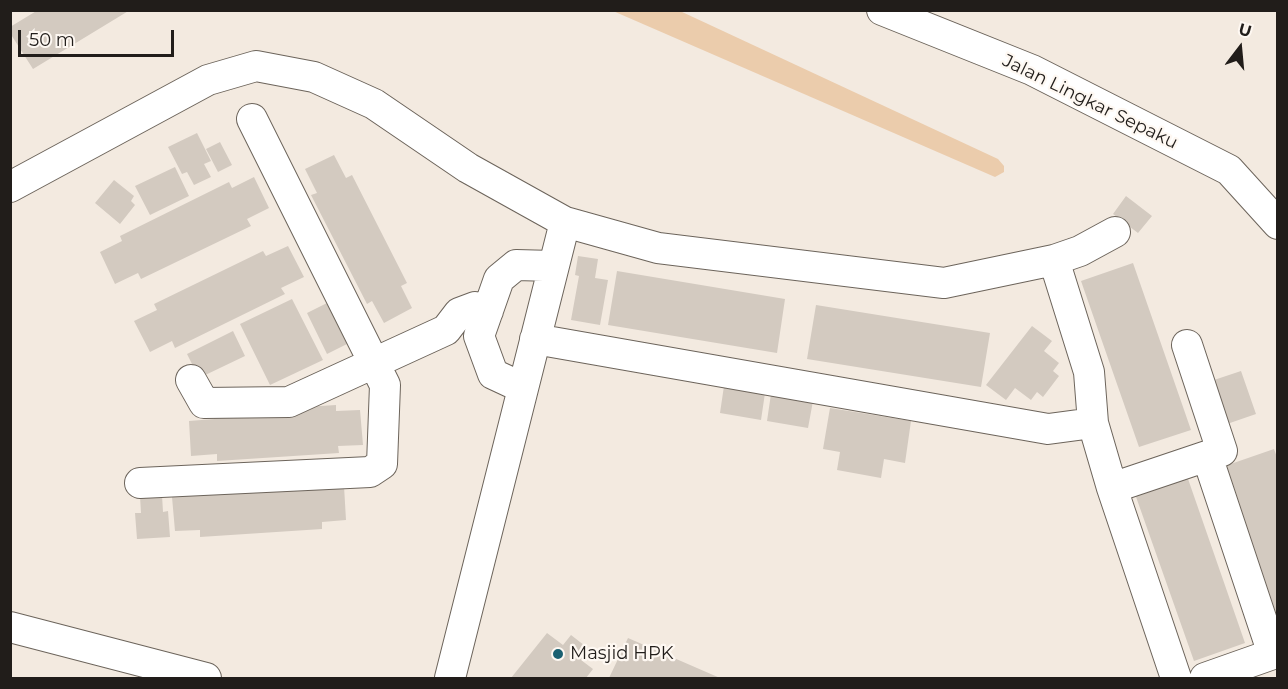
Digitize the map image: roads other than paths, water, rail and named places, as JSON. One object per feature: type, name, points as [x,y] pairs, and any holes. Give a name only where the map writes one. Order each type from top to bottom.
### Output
[{"type":"street","name":"Jalan Lingkar Sepaku","points":[[882,10],[1032,70],[1229,170],[1278,224]]},
{"type":"street","points":[[10,187],[208,80],[256,66],[314,77],[375,104],[468,168],[565,222],[658,248],[945,283],[1054,260],[1080,251],[1115,232]]},
{"type":"street","points":[[140,483],[370,472],[382,464],[385,385],[252,119]]},
{"type":"street","points":[[450,678],[565,222]]},
{"type":"street","points":[[1054,260],[1089,372],[1093,423],[1112,488],[1176,678]]},
{"type":"street","points":[[483,323],[499,279],[516,265],[553,266]]},
{"type":"street","points":[[190,380],[204,403],[289,402],[446,330],[459,313],[475,307],[483,323],[493,374],[523,388]]},
{"type":"street","points":[[535,339],[1048,429],[1093,423]]},
{"type":"street","points":[[1112,488],[1222,451],[1187,345]]},
{"type":"street","points":[[1205,678],[1276,654],[1207,456]]},
{"type":"street","points":[[10,627],[206,678]]},
{"type":"place","name":"Masjid HPK","points":[[558,654]]}]
